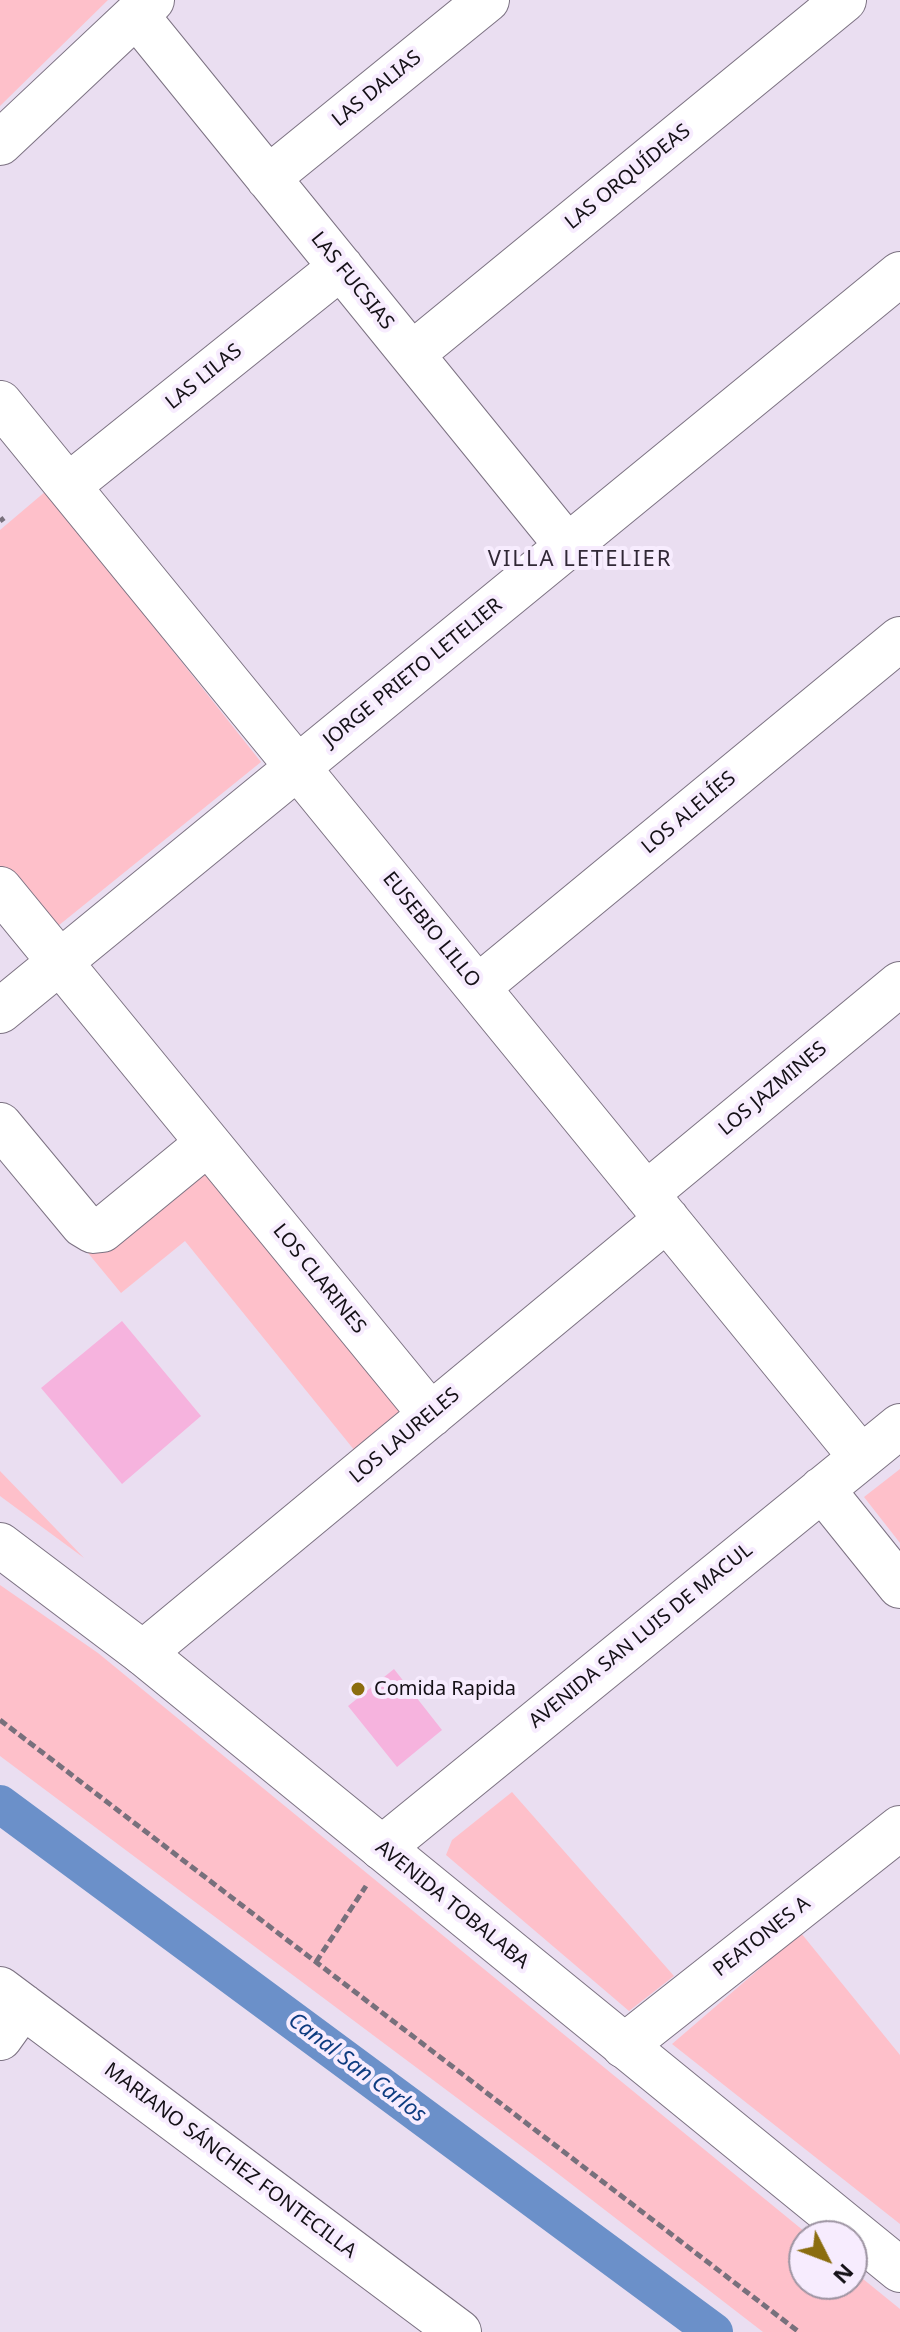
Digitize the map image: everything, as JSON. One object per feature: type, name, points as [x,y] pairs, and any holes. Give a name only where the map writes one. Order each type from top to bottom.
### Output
[{"type":"street","name":"LAS DALIAS","points":[[268,178],[487,0]]},
{"type":"street","name":"LAS ORQUÍDEAS","points":[[412,354],[844,0]]},
{"type":"street","name":"LAS FUCSIAS","points":[[144,8],[268,178],[568,547]]},
{"type":"street","points":[[0,143],[144,8]]},
{"type":"street","name":"LAS LILAS","points":[[68,486],[341,267]]},
{"type":"street","name":"JORGE PRIETO LETELIER","points":[[0,1011],[900,274]]},
{"type":"street","name":"EUSEBIO LILLO","points":[[0,403],[861,1457]]},
{"type":"street","name":"LOS ALELÍES","points":[[478,987],[900,639]]},
{"type":"street","name":"LOS CLARINES","points":[[0,889],[431,1415]]},
{"type":"street","name":"LOS JAZMINES","points":[[656,1206],[900,984]]},
{"type":"street","points":[[0,1125],[83,1225],[93,1231],[102,1230],[208,1143]]},
{"type":"street","name":"LOS LAURELES","points":[[143,1653],[431,1415],[656,1206]]},
{"type":"street","name":"AVENIDA SAN LUIS DE MACUL","points":[[370,1838],[900,1426]]},
{"type":"street","points":[[822,1489],[900,1586]]},
{"type":"street","name":"AVENIDA TOBALABA","points":[[0,1545],[143,1653],[900,2270]]},
{"type":"street","name":"PEATONES A","points":[[624,2046],[900,1828]]},
{"type":"street","name":"MARIANO SÁNCHEZ FONTECILLA","points":[[8,2011],[459,2332]]},
{"type":"path","points":[[0,1720],[799,2332]]},
{"type":"path","points":[[316,1962],[366,1890],[370,1838]]},
{"type":"shaded area","points":[[0,0],[108,0],[0,106]]},
{"type":"shaded area","points":[[46,491],[261,762],[53,930],[0,866],[0,530]]},
{"type":"shaded area","points":[[205,1158],[408,1408],[355,1451],[185,1241],[121,1293],[88,1253]]},
{"type":"shaded area","points":[[900,1469],[900,1543],[864,1497]]},
{"type":"shaded area","points":[[0,1471],[84,1558],[0,1496]]},
{"type":"shaded area","points":[[0,1585],[98,1653],[790,2220],[788,2220],[788,2300],[868,2300],[868,2283],[900,2309],[900,2332],[763,2332],[548,2166],[0,1756]]},
{"type":"shaded area","points":[[512,1792],[674,1976],[629,2011],[446,1855],[452,1840]]},
{"type":"shaded area","points":[[801,1933],[900,2055],[900,2224],[672,2044]]},
{"type":"building","points":[[122,1321],[201,1416],[122,1484],[41,1388]]},
{"type":"building","points":[[394,1669],[442,1730],[397,1767],[348,1706]]},
{"type":"waterway","name":"Canal San Carlos","points":[[0,1804],[714,2332]]},
{"type":"place","name":"Comida Rapida","points":[[358,1689]]},
{"type":"district","name":"VILLA LETELIER","points":[[580,560]]}]
